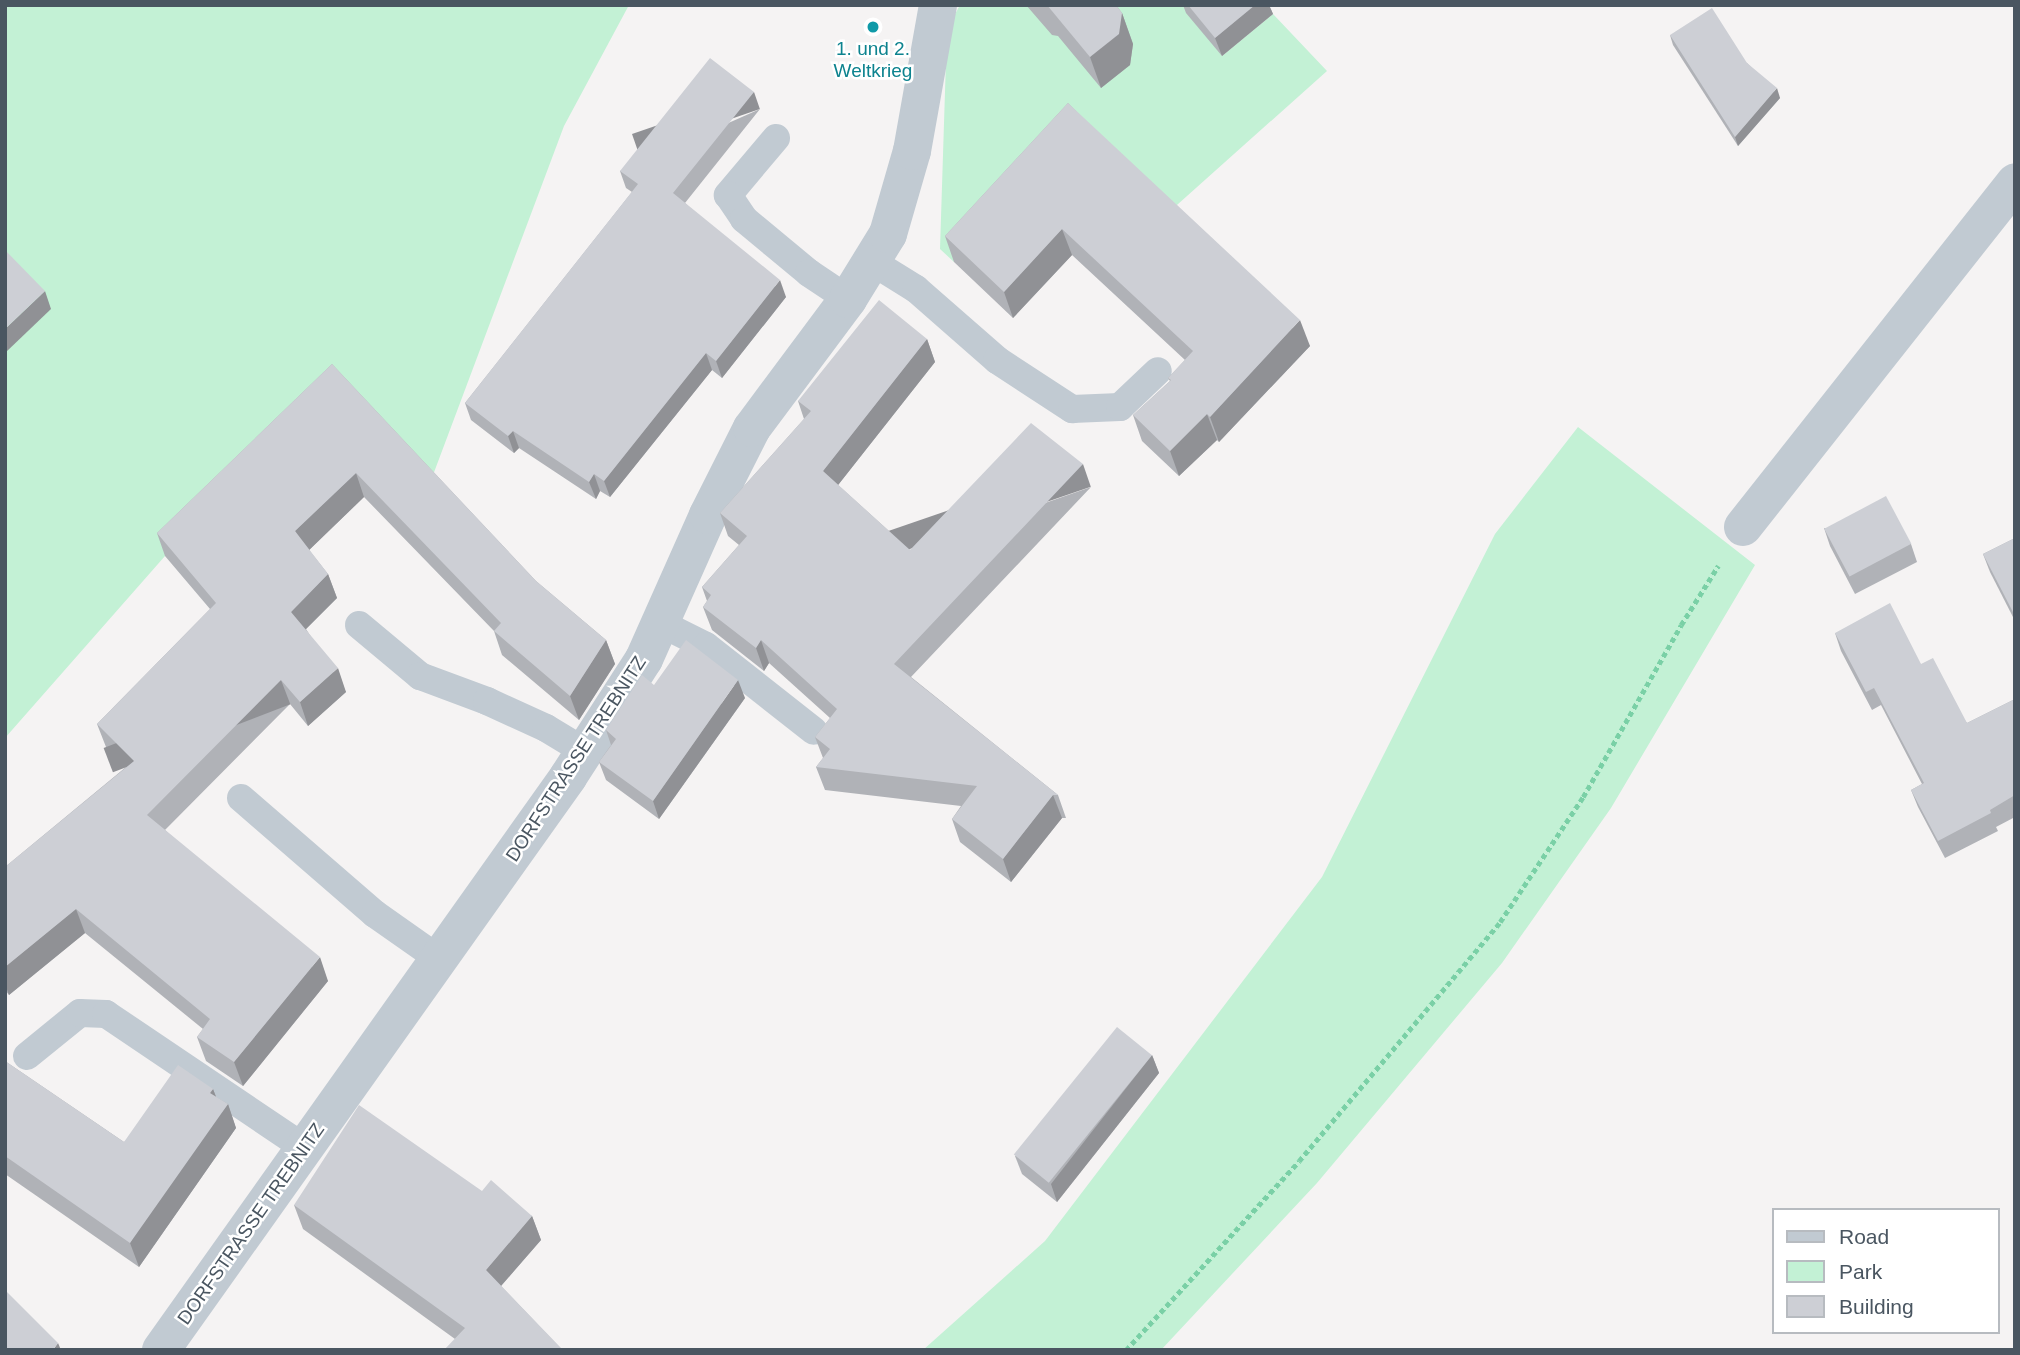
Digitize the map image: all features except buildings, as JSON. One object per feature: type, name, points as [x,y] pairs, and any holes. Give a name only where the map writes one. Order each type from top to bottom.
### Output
[{"type":"street","name":"DORFSTRASSE TREBNITZ","points":[[161,1350],[439,959],[584,751],[644,659],[708,515],[752,428],[848,299],[888,234],[912,151],[938,5]]},
{"type":"street","points":[[1743,527],[2015,182]]},
{"type":"lane","points":[[775,138],[728,195],[744,219],[809,273],[848,299]]},
{"type":"lane","points":[[871,261],[916,289],[997,360],[1072,409],[1120,407],[1158,371]]},
{"type":"lane","points":[[660,623],[706,646],[814,731]]},
{"type":"lane","points":[[359,625],[420,676],[487,701],[546,728],[584,751]]},
{"type":"lane","points":[[241,798],[375,914],[439,959]]},
{"type":"lane","points":[[27,1056],[80,1013],[106,1014],[305,1148]]},
{"type":"path","points":[[1126,1350],[1299,1161],[1500,922],[1583,797],[1681,625],[1743,527]]},
{"type":"green space","points":[[5,5],[629,5],[564,126],[430,483],[341,388],[165,556],[5,738]]},
{"type":"green space","points":[[960,5],[1196,5],[1222,56],[1273,14],[1327,71],[1168,213],[1078,129],[954,262],[940,249],[946,60],[953,18]]},
{"type":"green space","points":[[1578,427],[1755,565],[1611,808],[1502,963],[1317,1183],[1161,1350],[923,1350],[1045,1241],[1322,877],[1495,534]]},
{"type":"place","name":"1. und 2. Weltkrieg","points":[[873,27]]}]
